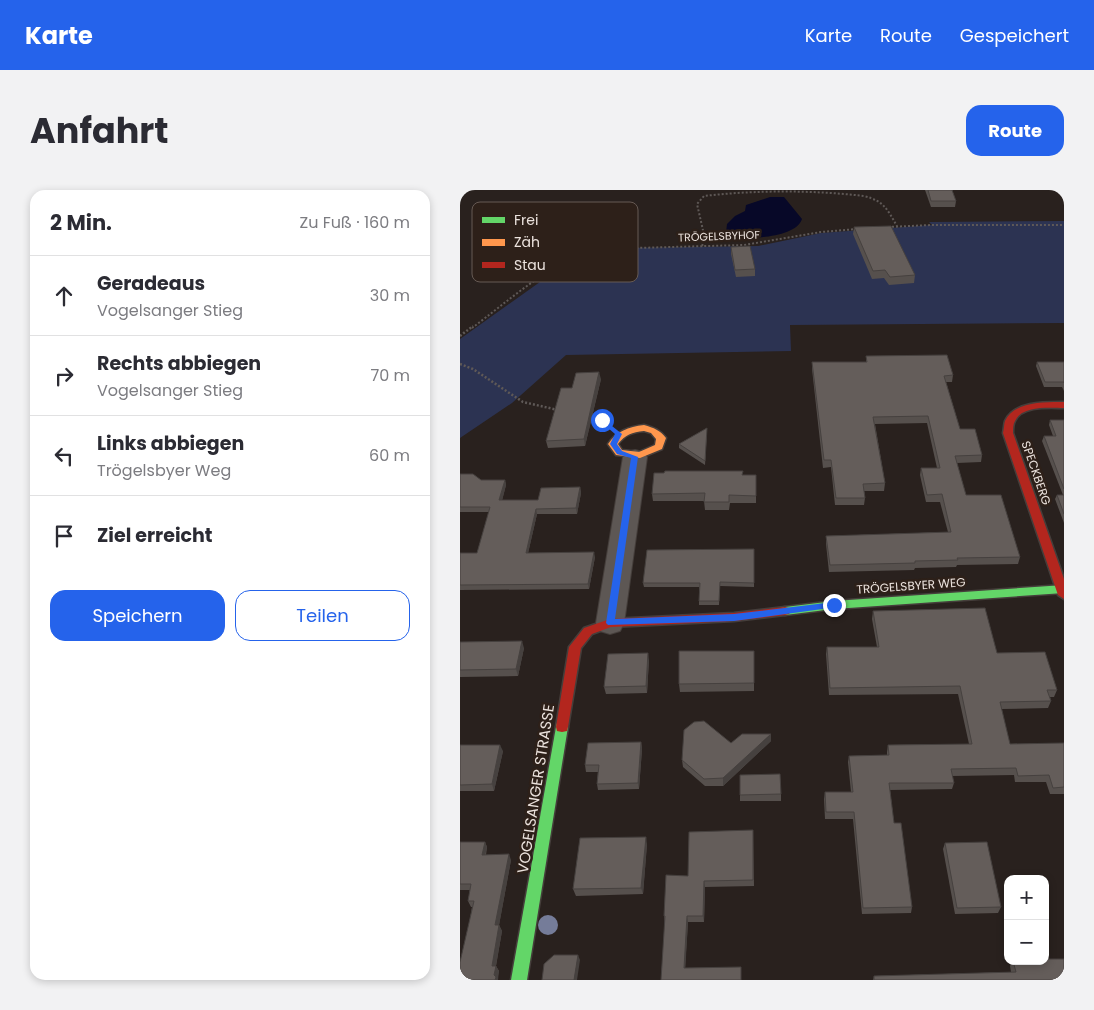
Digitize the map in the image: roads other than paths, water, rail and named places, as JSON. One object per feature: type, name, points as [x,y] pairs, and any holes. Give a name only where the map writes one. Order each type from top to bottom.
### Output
[{"type":"street","name":"SPECKBERG","points":[[1063,591],[1008,433],[1010,422],[1017,414],[1032,408],[1064,405]]},
{"type":"street","points":[[644,428],[654,431],[661,438],[659,447],[650,454],[635,457],[619,453],[613,444],[619,434],[628,429],[644,428]]},
{"type":"street","points":[[610,623],[635,457]]},
{"type":"street","name":"TRÖGELSBYER WEG","points":[[610,623],[734,617],[834,605],[1063,591]]},
{"type":"street","name":"VOGELSANGER STRASSE","points":[[519,980],[575,647],[588,631],[610,623]]}]
